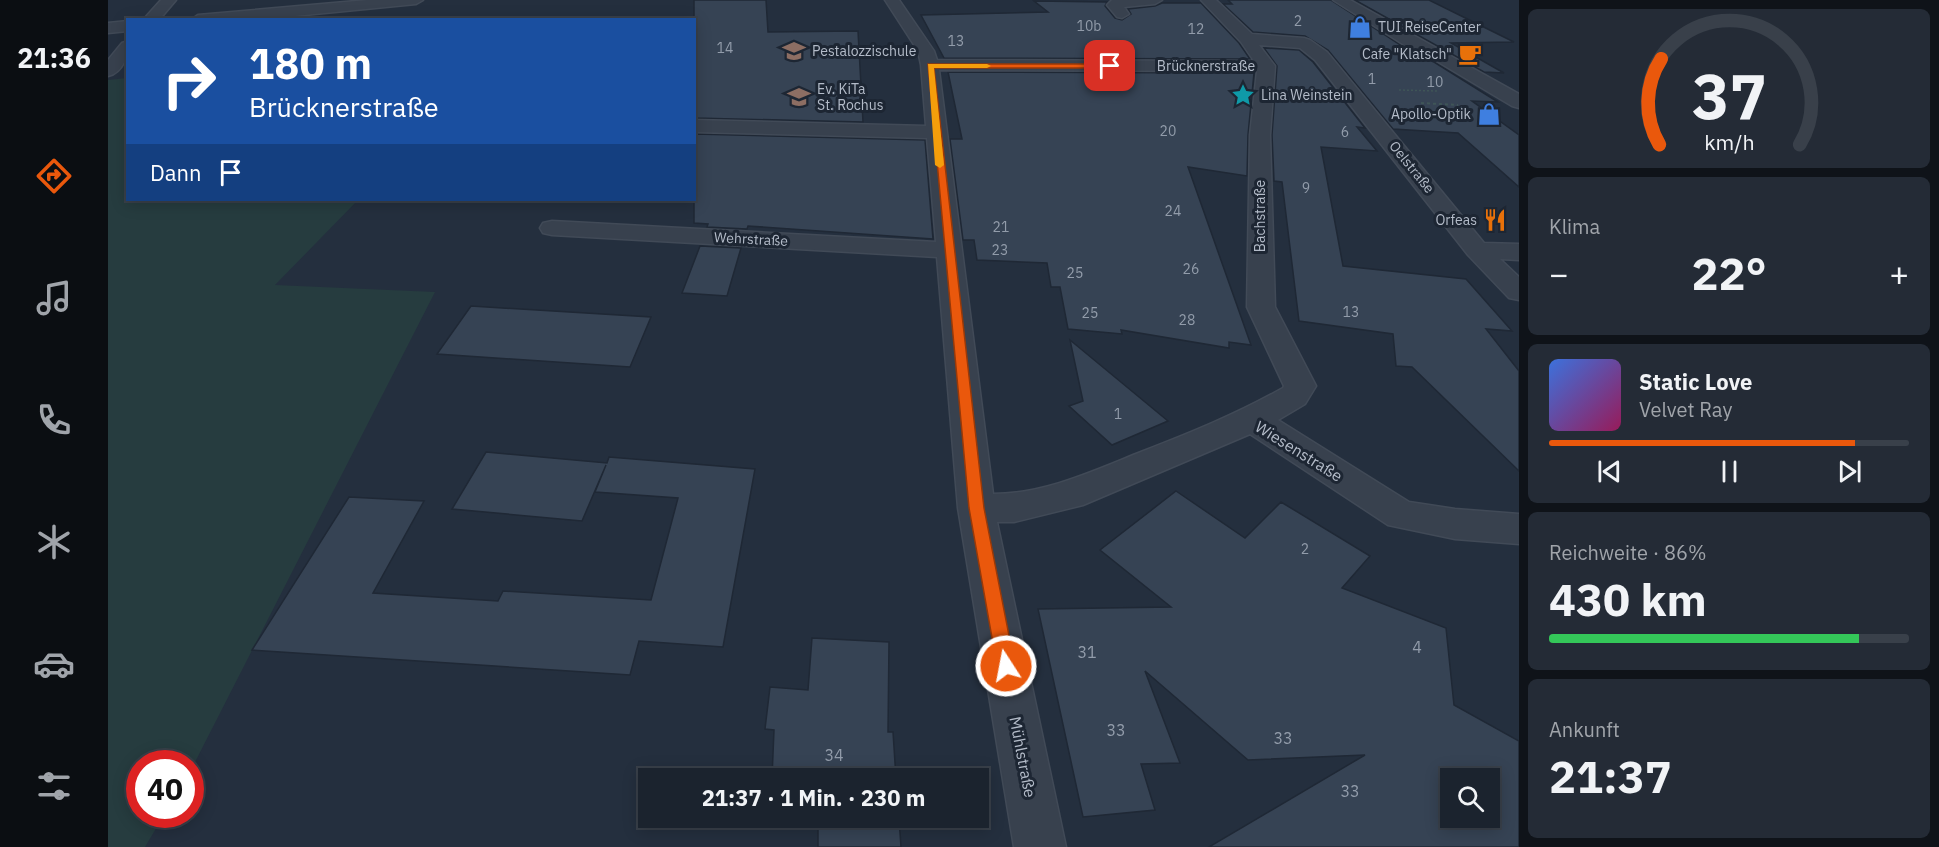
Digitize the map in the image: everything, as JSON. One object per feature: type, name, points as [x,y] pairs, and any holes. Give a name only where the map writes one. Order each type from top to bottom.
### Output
[{"type":"street","points":[[152,18],[170,0]]},
{"type":"street","points":[[236,18],[416,0]]},
{"type":"street","name":"Mühlstraße","points":[[892,0],[926,51],[930,65],[976,508],[1040,847]]},
{"type":"street","points":[[1122,14],[1114,5],[1117,3],[1155,0]]},
{"type":"street","points":[[1208,0],[1248,39],[1266,66]]},
{"type":"street","points":[[1340,0],[1413,44],[1441,56],[1519,102]]},
{"type":"street","points":[[108,28],[126,26]]},
{"type":"street","name":"Oelstraße","points":[[1248,39],[1310,37],[1321,56],[1478,250],[1519,292]]},
{"type":"street","points":[[108,70],[126,48]]},
{"type":"street","name":"Brücknerstraße","points":[[930,65],[1266,66]]},
{"type":"street","name":"Bachstraße","points":[[1253,420],[1294,396],[1300,386],[1261,307],[1260,135],[1266,66]]},
{"type":"street","points":[[696,126],[936,132]]},
{"type":"street","name":"Wehrstraße","points":[[552,228],[950,250]]},
{"type":"street","points":[[1478,250],[1519,252]]},
{"type":"street","name":"Wiesenstraße","points":[[976,508],[1014,508],[1070,495],[1253,420],[1401,515],[1455,524],[1519,529]]},
{"type":"path","points":[[1399,90],[1416,90]]},
{"type":"green space","points":[[126,78],[126,201],[357,201],[275,285],[435,292],[201,750],[126,750],[126,828],[156,828],[145,847],[108,847],[108,80]]},
{"type":"building","points":[[694,0],[766,0],[768,32],[858,31],[863,122],[696,118],[696,18],[694,18]]},
{"type":"building","points":[[1228,0],[1331,0],[1416,55],[1434,62],[1498,102],[1472,101],[1519,135],[1519,187],[1458,133],[1393,129],[1328,50],[1305,36],[1253,32],[1223,4],[1232,4]]},
{"type":"building","points":[[1355,0],[1429,0],[1514,42],[1451,43],[1504,73],[1484,72]]},
{"type":"building","points":[[1034,1],[1107,2],[1105,6],[1115,18],[1122,20],[1131,14],[1128,9],[1162,3],[1201,3],[1239,43],[1250,59],[944,58],[921,15],[1048,12]]},
{"type":"building","points":[[1264,48],[1299,50],[1313,62],[1365,128],[1357,127],[1377,151],[1321,147],[1343,266],[1466,279],[1512,331],[1486,329],[1519,371],[1519,471],[1412,367],[1396,366],[1393,334],[1299,321],[1282,182],[1274,181],[1272,135],[1277,66]]},
{"type":"building","points":[[948,72],[1254,73],[1247,176],[1188,167],[1251,345],[1229,342],[1229,348],[1121,330],[1122,334],[1068,329],[1060,287],[1051,287],[1047,263],[977,260],[974,240],[963,240],[950,139],[962,139]]},
{"type":"building","points":[[696,134],[925,140],[933,239],[748,226],[747,229],[707,227],[708,224],[694,223]]},
{"type":"building","points":[[700,246],[741,248],[727,296],[682,293]]},
{"type":"building","points":[[471,306],[651,317],[630,367],[437,354]]},
{"type":"building","points":[[1070,340],[1168,421],[1112,445],[1069,406],[1083,401]]},
{"type":"building","points":[[486,452],[607,463],[609,457],[755,469],[723,647],[639,641],[630,675],[252,650],[349,497],[424,501],[373,593],[498,601],[503,591],[651,600],[678,498],[595,492],[606,465],[582,521],[452,509]]},
{"type":"building","points":[[1176,491],[1245,538],[1281,502],[1370,556],[1342,588],[1446,628],[1454,705],[1519,741],[1519,847],[1209,847],[1365,755],[1248,760],[1145,671],[1180,763],[1141,764],[1155,810],[1083,817],[1038,609],[1171,607],[1100,550]]},
{"type":"building","points":[[812,638],[889,642],[888,732],[893,732],[895,768],[772,768],[774,730],[765,729],[770,687],[808,690]]},
{"type":"building","points":[[818,828],[900,828],[901,847],[818,847]]},
{"type":"slow traffic","points":[[940,165],[930,65],[987,66]]},
{"type":"place","name":"TUI ReiseCenter","points":[[1360,27]]},
{"type":"place","name":"Pestalozzischule","points":[[794,51]]},
{"type":"place","name":"Cafe \"Klatsch\"","points":[[1470,54]]},
{"type":"place","name":"Lina Weinstein","points":[[1243,95]]},
{"type":"place","name":"Ev. KiTa St. Rochus","points":[[799,97]]},
{"type":"place","name":"Apollo-Optik","points":[[1489,114]]},
{"type":"place","name":"Orfeas","points":[[1495,220]]},
{"type":"route","points":[[1006,666],[976,508],[930,65],[1110,66]]}]
